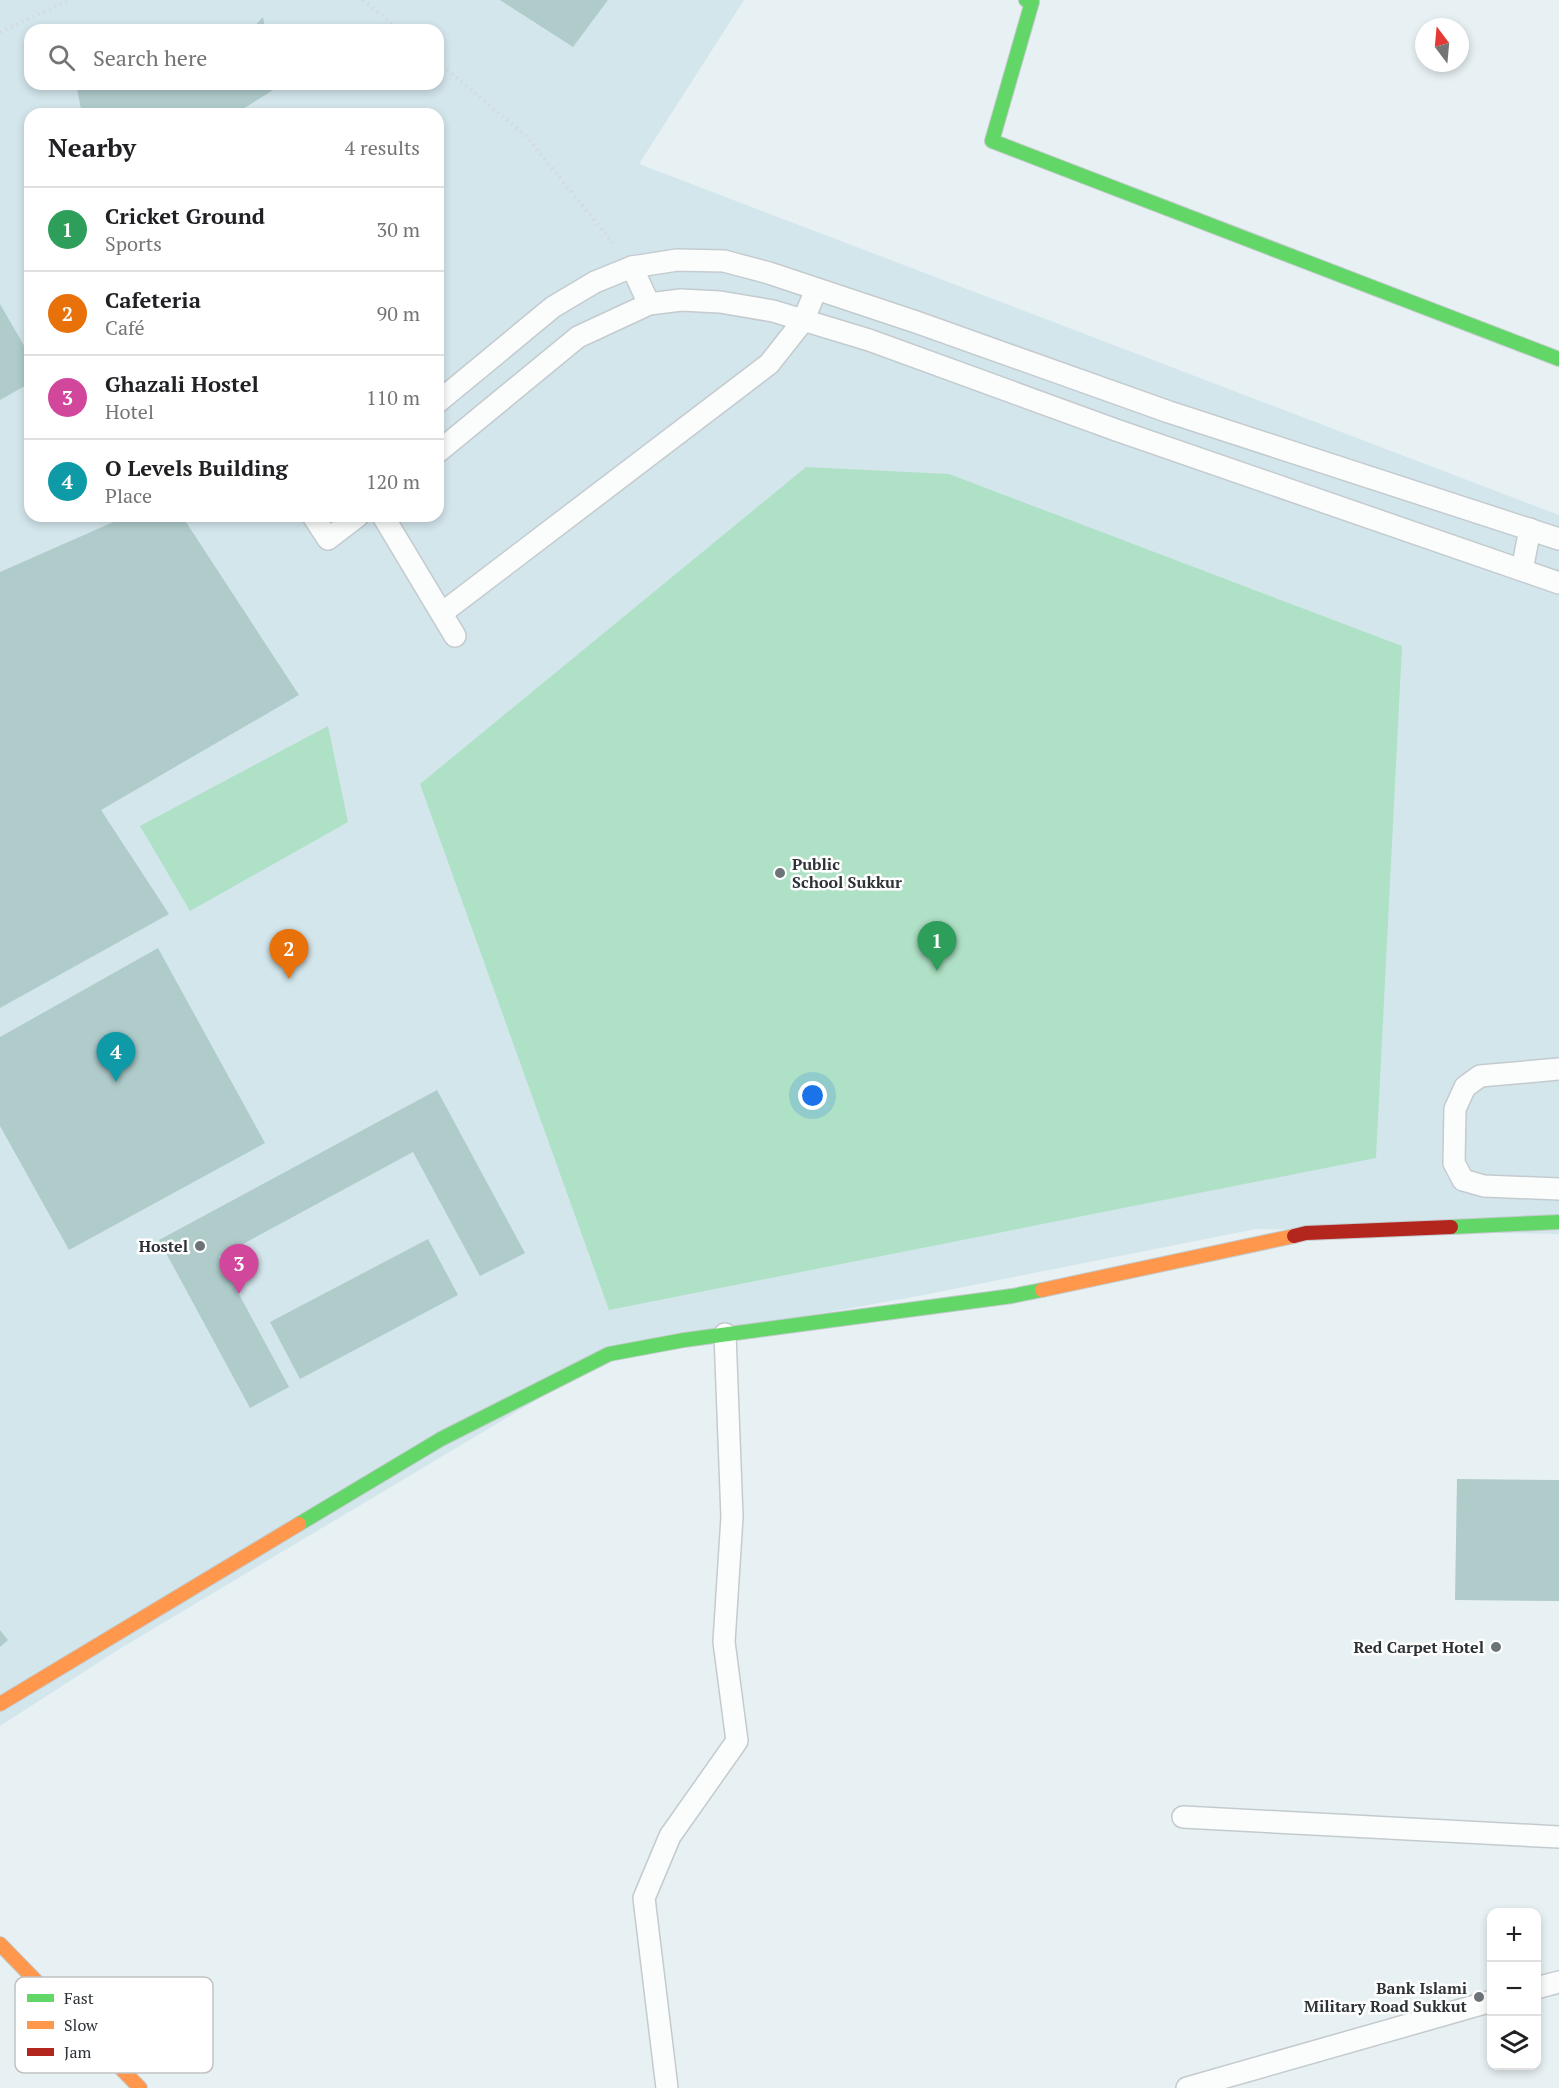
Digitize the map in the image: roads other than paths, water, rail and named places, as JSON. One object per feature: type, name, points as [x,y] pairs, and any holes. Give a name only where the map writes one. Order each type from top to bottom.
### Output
[{"type":"street","points":[[1026,0],[1032,2],[992,141],[1559,359]]},
{"type":"street","points":[[0,1704],[431,1445],[609,1354],[725,1335],[1012,1296],[1306,1233],[1559,1222]]},
{"type":"street","points":[[0,1944],[32,1977]]},
{"type":"street","points":[[125,2073],[140,2088]]},
{"type":"lane","points":[[444,397],[553,307],[595,282],[632,267],[677,260],[724,261],[769,273],[916,322],[1169,412],[1559,539]]},
{"type":"lane","points":[[632,267],[650,304]]},
{"type":"lane","points":[[442,613],[769,364],[803,321],[816,290]]},
{"type":"lane","points":[[444,447],[578,337],[650,304],[681,300],[720,302],[773,311],[868,340],[1116,430],[1559,583]]},
{"type":"lane","points":[[317,522],[328,539],[350,522]]},
{"type":"lane","points":[[387,522],[455,636]]},
{"type":"lane","points":[[1522,570],[1530,529]]},
{"type":"lane","points":[[1559,1069],[1480,1076],[1465,1087],[1455,1109],[1455,1163],[1463,1180],[1512,1188],[1559,1189]]},
{"type":"lane","points":[[667,2088],[644,1898],[670,1836],[737,1741],[724,1642],[732,1517],[725,1335]]},
{"type":"lane","points":[[1183,1817],[1559,1837]]},
{"type":"lane","points":[[1541,1987],[1559,1982]]},
{"type":"lane","points":[[1187,2088],[1487,2002]]},
{"type":"place","name":"Public School Sukkur","points":[[780,873]]},
{"type":"place","name":"Cricket Ground","points":[[937,971]]},
{"type":"place","name":"Cafeteria","points":[[289,979]]},
{"type":"place","name":"O Levels Building","points":[[116,1082]]},
{"type":"place","name":"Hostel","points":[[200,1246]]},
{"type":"place","name":"Ghazali Hostel","points":[[239,1294]]},
{"type":"place","name":"Red Carpet Hotel","points":[[1496,1647]]},
{"type":"place","name":"Bank Islami Military Road Sukkut","points":[[1479,1997]]}]
